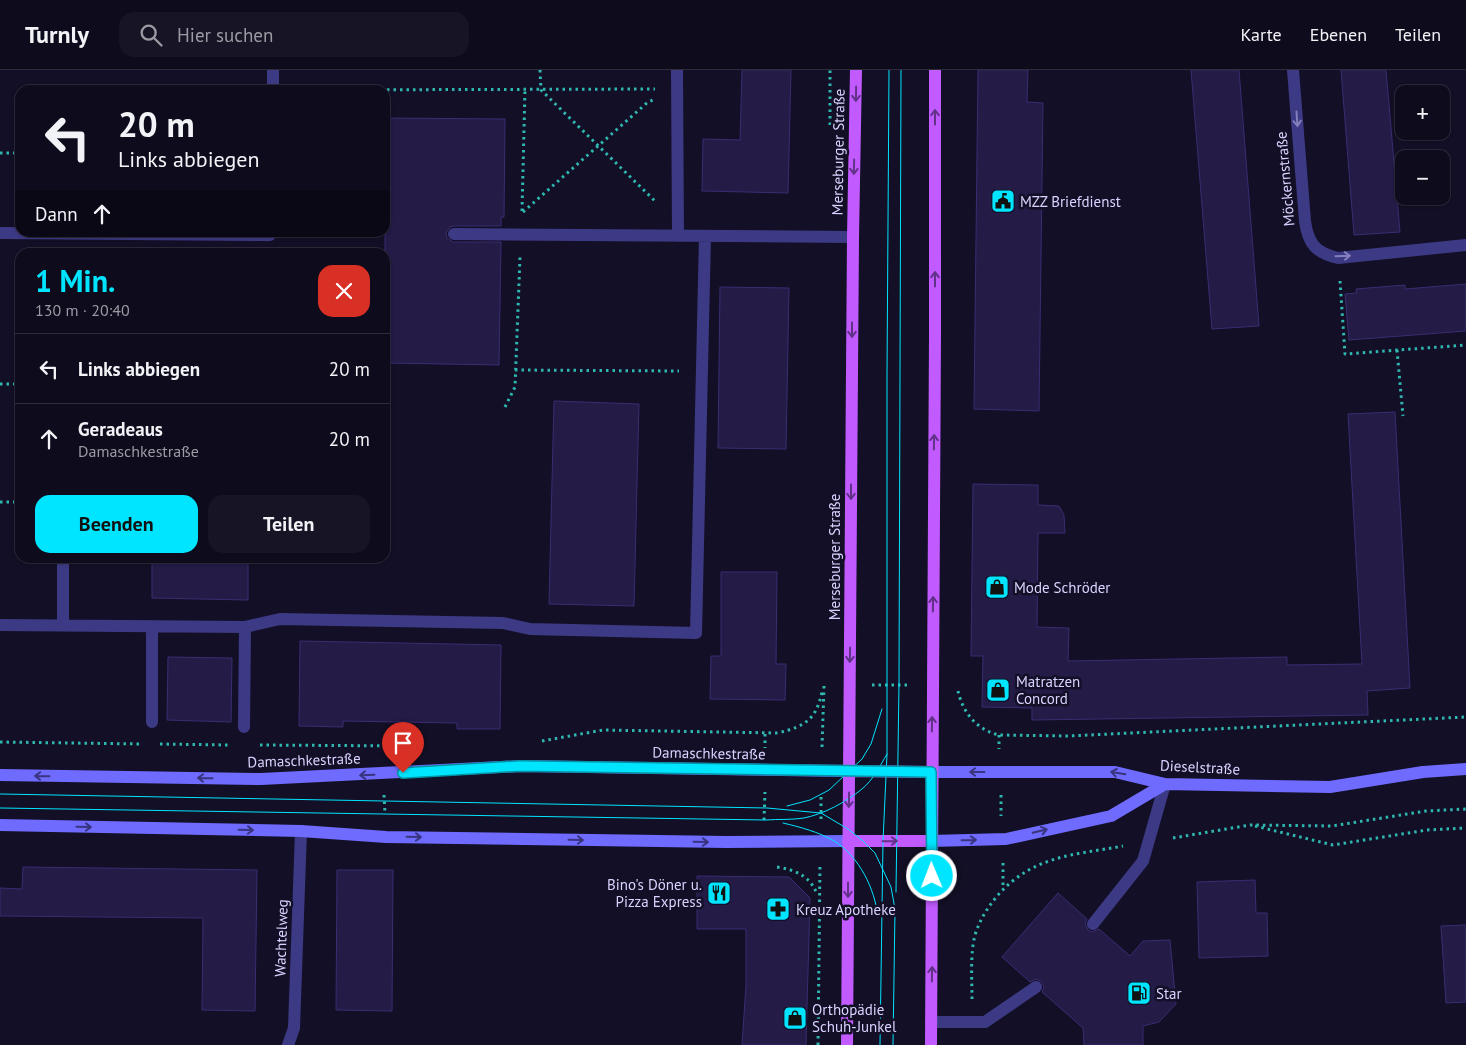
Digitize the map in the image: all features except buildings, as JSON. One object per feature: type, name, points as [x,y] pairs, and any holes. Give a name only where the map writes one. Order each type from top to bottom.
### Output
[{"type":"main road","name":"Merseburger Straße","points":[[847,1045],[852,237],[856,70]]},
{"type":"main road","points":[[931,1045],[935,70]]},
{"type":"main road","points":[[849,771],[931,772]]},
{"type":"main road","points":[[848,841],[931,840]]},
{"type":"street","points":[[273,70],[273,85]]},
{"type":"street","points":[[677,70],[678,236]]},
{"type":"street","name":"Möckernstraße","points":[[1293,70],[1306,234],[1314,246],[1326,255],[1338,258]]},
{"type":"street","points":[[0,233],[15,233]]},
{"type":"street","points":[[454,234],[852,237]]},
{"type":"street","points":[[0,625],[245,627],[280,619],[503,623],[530,629],[696,633],[705,236]]},
{"type":"street","points":[[1338,258],[1466,245]]},
{"type":"street","points":[[63,563],[63,625]]},
{"type":"street","points":[[152,626],[152,722]]},
{"type":"street","points":[[244,727],[245,627]]},
{"type":"street","name":"Damaschkestraße","points":[[0,775],[261,779],[520,766],[849,771]]},
{"type":"street","name":"Dieselstraße","points":[[931,772],[1115,772],[1165,784],[1330,787],[1423,772],[1466,769]]},
{"type":"street","points":[[931,840],[1002,840],[1111,816],[1165,784]]},
{"type":"street","points":[[1093,924],[1143,861],[1165,784]]},
{"type":"street","points":[[0,825],[300,831],[386,837],[848,841]]},
{"type":"street","name":"Wachtelweg","points":[[288,1045],[294,1028],[300,831]]},
{"type":"street","points":[[931,1022],[985,1022],[1036,987]]},
{"type":"path","points":[[540,70],[541,90],[662,208],[678,236]]},
{"type":"path","points":[[390,90],[677,89]]},
{"type":"path","points":[[522,213],[648,102],[677,89]]},
{"type":"path","points":[[0,152],[15,153]]},
{"type":"path","points":[[1338,258],[1345,354],[1466,345]]},
{"type":"path","points":[[1396,350],[1403,416]]},
{"type":"path","points":[[515,370],[702,371]]},
{"type":"path","points":[[0,384],[15,384]]},
{"type":"path","points":[[0,502],[15,502]]},
{"type":"path","points":[[538,742],[603,730],[778,733],[798,728],[813,716],[820,704],[824,684],[956,685],[962,705],[978,726],[999,736],[1068,736],[1466,717]]},
{"type":"path","points":[[765,734],[764,866],[790,869],[802,874],[813,884],[818,896],[818,1045]]},
{"type":"path","points":[[972,1023],[972,968],[975,936],[986,910],[1003,890],[999,736]]},
{"type":"path","points":[[0,742],[150,744]]},
{"type":"path","points":[[160,744],[230,745]]},
{"type":"path","points":[[260,745],[410,746]]},
{"type":"path","points":[[383,774],[386,837]]},
{"type":"path","points":[[1466,809],[1426,810],[1332,826],[1250,825],[1333,845],[1427,830],[1466,828]]},
{"type":"tram line","points":[[880,1045],[883,841],[887,754],[889,70]]},
{"type":"tram line","points":[[896,892],[899,684],[901,70]]},
{"type":"tram line","points":[[787,806],[810,800],[829,790],[862,759],[871,744],[882,709]]},
{"type":"tram line","points":[[0,808],[795,819],[812,816],[827,810],[856,794],[870,781],[887,754]]},
{"type":"tram line","points":[[0,794],[767,808],[821,813],[848,829],[875,853],[891,887],[895,909],[893,1045]]},
{"type":"tram line","points":[[783,823],[809,830],[843,847],[864,874],[873,895],[878,917]]},
{"type":"place","name":"MZZ Briefdienst","points":[[1003,201]]},
{"type":"place","name":"Mode Schröder","points":[[997,587]]},
{"type":"place","name":"Matratzen Concord","points":[[998,690]]},
{"type":"place","name":"Bino's Döner u. Pizza Express","points":[[719,893]]},
{"type":"place","name":"Kreuz Apotheke","points":[[778,909]]},
{"type":"place","name":"Star","points":[[1139,993]]},
{"type":"place","name":"Orthopädie Schuh-Junkel","points":[[795,1018]]},
{"type":"route","points":[[403,773],[520,766],[931,772],[932,876]]}]
